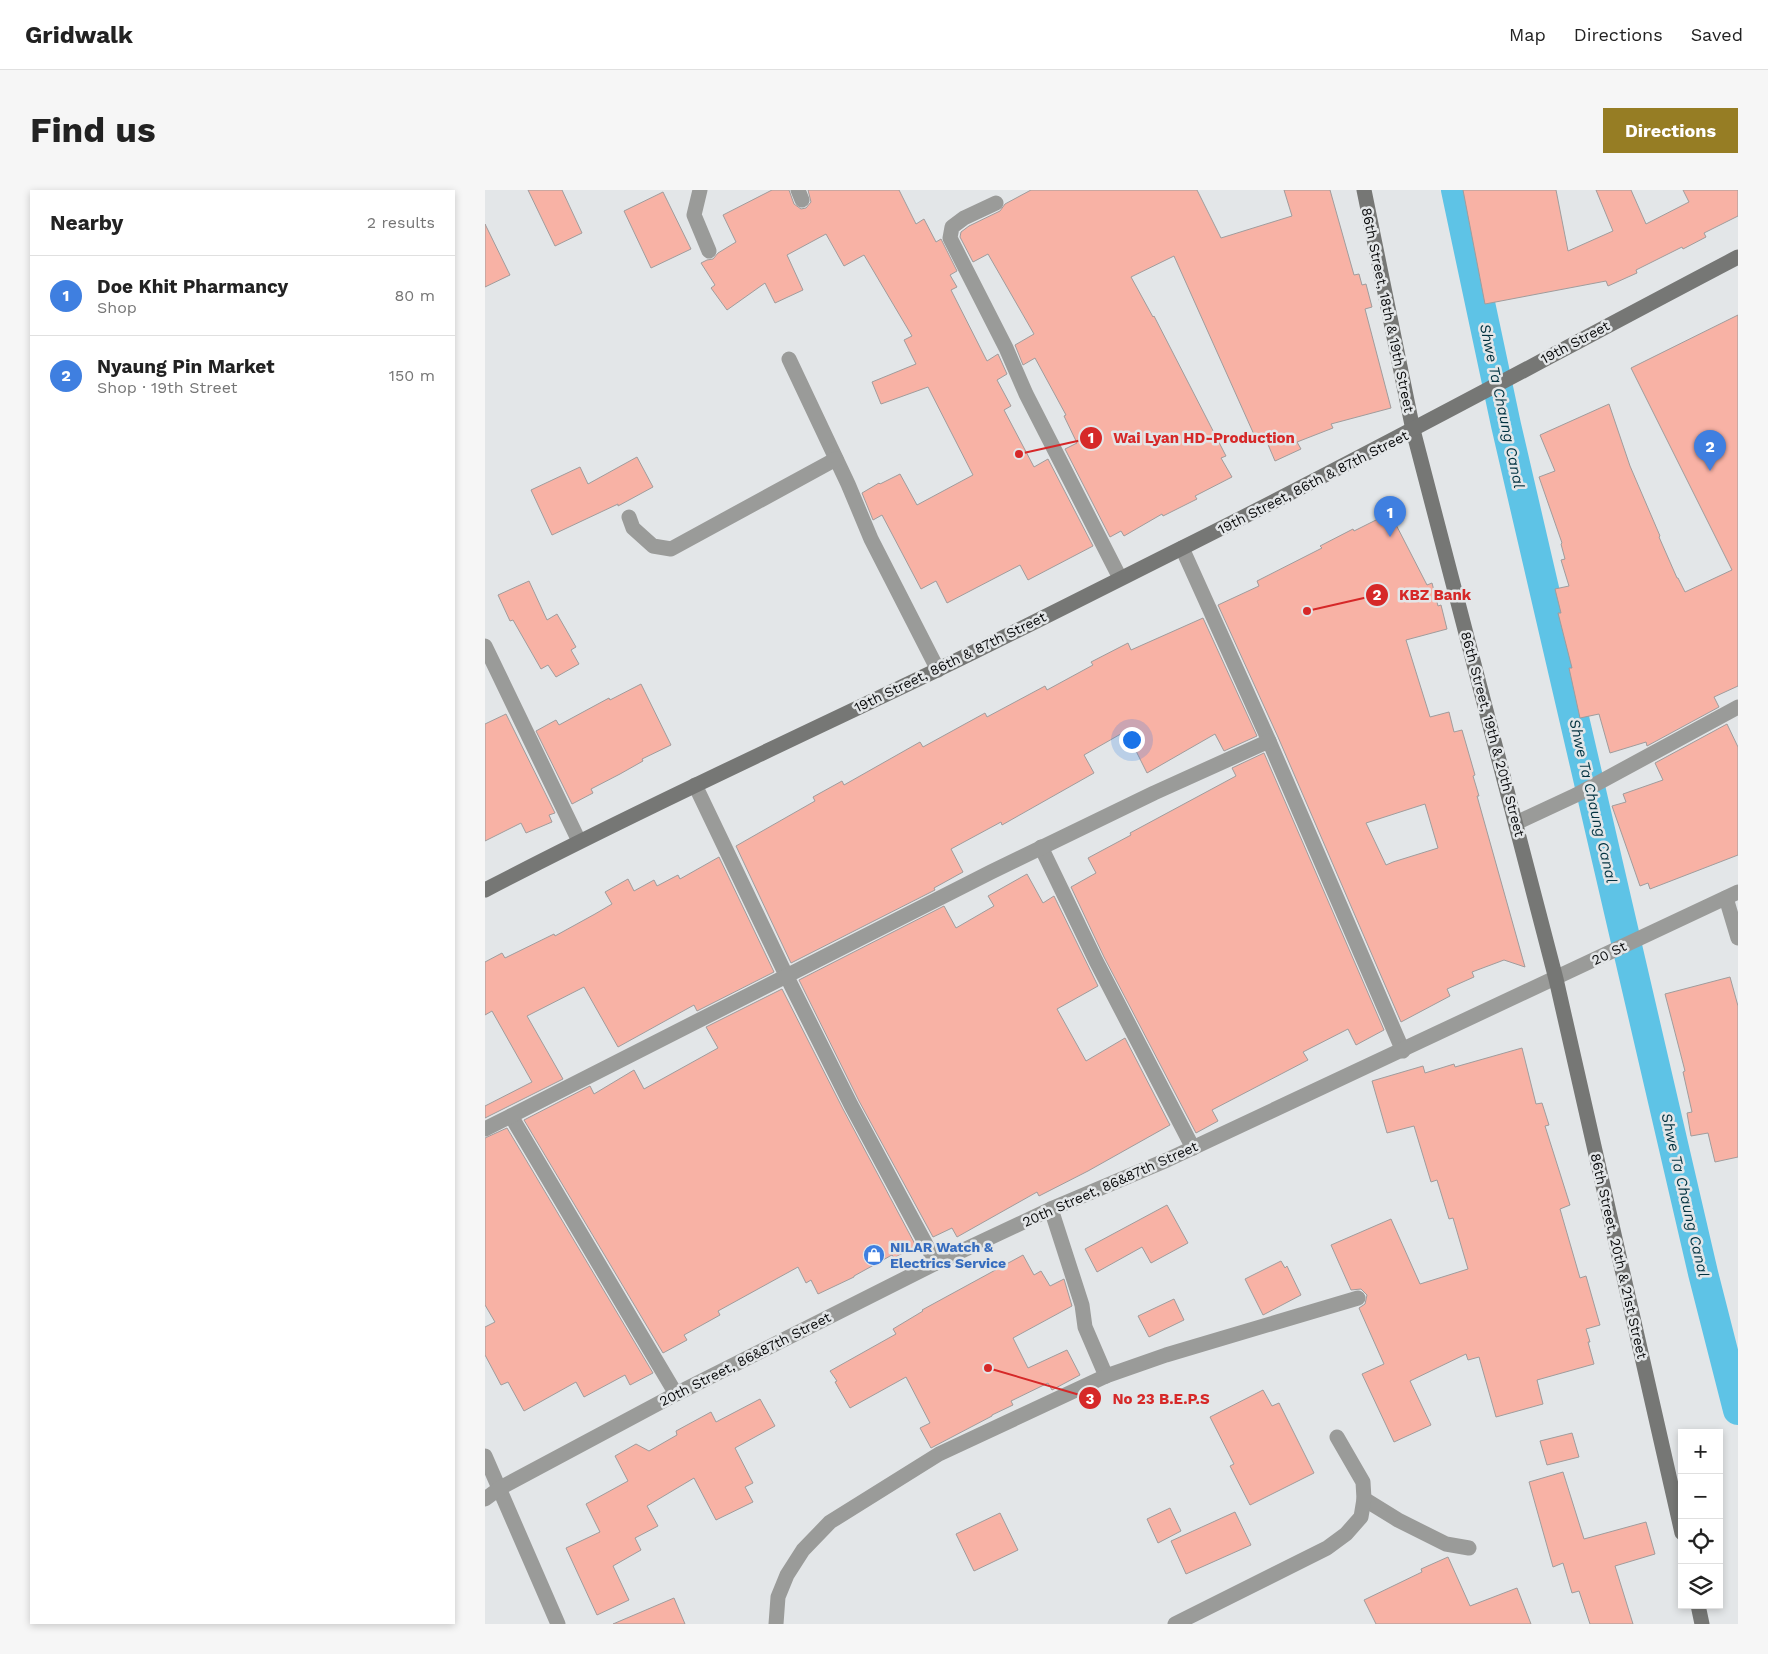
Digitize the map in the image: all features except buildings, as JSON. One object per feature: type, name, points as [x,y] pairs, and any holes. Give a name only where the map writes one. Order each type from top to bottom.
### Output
[{"type":"street","points":[[700,190],[694,215],[709,251]]},
{"type":"street","name":"86th Street, 18th & 19th Street","points":[[1364,190],[1413,430]]},
{"type":"street","points":[[996,202],[952,227],[950,238],[1006,348],[1026,394],[1120,578]]},
{"type":"street","name":"19th Street","points":[[1413,430],[1539,361],[1738,257]]},
{"type":"street","points":[[789,360],[871,538],[938,670]]},
{"type":"street","name":"19th Street, 86th & 87th Street","points":[[485,890],[579,841],[938,670],[1413,430]]},
{"type":"street","name":"86th Street, 19th & 20th Street","points":[[1413,430],[1556,979]]},
{"type":"street","points":[[629,517],[633,528],[653,546],[671,549],[836,459]]},
{"type":"street","points":[[1182,548],[1269,741],[1403,1051]]},
{"type":"street","points":[[485,646],[579,841]]},
{"type":"street","points":[[1516,823],[1576,795],[1738,707]]},
{"type":"street","points":[[485,1129],[1041,847],[1269,741]]},
{"type":"street","points":[[695,785],[851,1105],[936,1263]]},
{"type":"street","points":[[1041,847],[1096,961],[1193,1148]]},
{"type":"street","points":[[1732,895],[1738,938]]},
{"type":"street","name":"20 St","points":[[1556,979],[1732,895]]},
{"type":"street","name":"20th Street, 86&87th Street","points":[[485,1499],[500,1488],[676,1394],[936,1263],[1051,1209],[1193,1148],[1556,979]]},
{"type":"street","name":"86th Street, 20th & 21st Street","points":[[1556,979],[1679,1519]]},
{"type":"street","points":[[511,1116],[676,1394]]},
{"type":"street","points":[[1051,1209],[1082,1305],[1085,1327],[1106,1376]]},
{"type":"street","points":[[776,1624],[778,1597],[787,1575],[803,1550],[830,1522],[939,1454],[1106,1376],[1167,1355],[1358,1298]]},
{"type":"street","points":[[1175,1624],[1327,1548],[1346,1534],[1361,1517],[1364,1499],[1363,1482],[1337,1437]]},
{"type":"street","points":[[485,1456],[558,1624]]},
{"type":"street","points":[[1364,1499],[1398,1520],[1446,1544],[1469,1548]]},
{"type":"street","points":[[1699,1609],[1702,1624]]},
{"type":"waterway","name":"Shwe Ta Chaung Canal","points":[[1456,190],[1506,425],[1703,1273],[1738,1410]]},
{"type":"place","name":"Wai Lyan HD-Production","points":[[1019,454]]},
{"type":"place","name":"Nyaung Pin Market","points":[[1710,471]]},
{"type":"place","name":"Doe Khit Pharmancy","points":[[1390,537]]},
{"type":"place","name":"KBZ Bank","points":[[1307,611]]},
{"type":"place","name":"NILAR Watch & Electrics Service","points":[[874,1255]]},
{"type":"place","name":"No 23 B.E.P.S","points":[[988,1368]]}]
